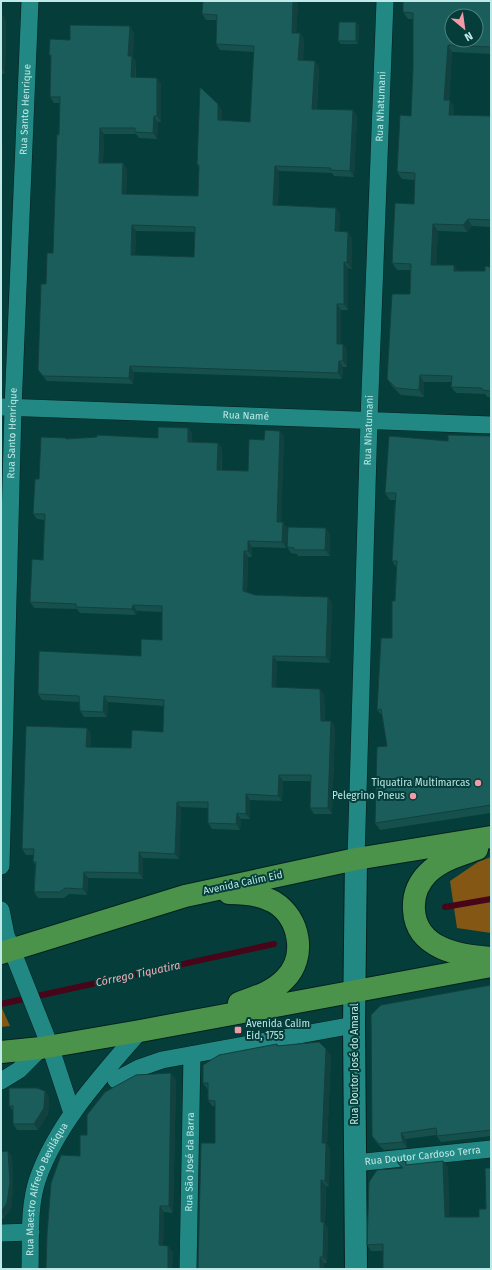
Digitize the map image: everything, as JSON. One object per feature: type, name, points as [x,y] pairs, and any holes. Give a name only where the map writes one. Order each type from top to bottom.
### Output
[{"type":"main road","name":"Avenida Calim Eid","points":[[10,957],[185,896],[356,859],[491,837]]},
{"type":"main road","points":[[491,844],[453,857],[434,868],[419,885],[414,906],[416,921],[420,929],[436,945],[455,954],[491,958]]},
{"type":"main road","points":[[185,896],[238,893],[265,898],[285,911],[293,924],[298,939],[296,962],[289,975],[278,986],[264,994],[191,1022]]},
{"type":"main road","points":[[1,1052],[45,1047],[140,1031],[491,966]]},
{"type":"street","name":"Rua Santo Henrique","points":[[1,866],[7,407],[30,1]]},
{"type":"street","name":"Rua Nhatumani","points":[[356,859],[369,420],[385,1]]},
{"type":"street","name":"Rua Namé","points":[[7,407],[491,425]]},
{"type":"street","name":"Rua Doutor José do Amaral","points":[[356,859],[354,1025],[356,1269]]},
{"type":"street","points":[[1,910],[10,957],[37,1015],[45,1047],[19,1070],[1,1081]]},
{"type":"street","points":[[116,1080],[139,1068],[162,1060],[354,1025]]},
{"type":"street","name":"Rua Maestro Alfredo Beviláqua","points":[[30,1269],[32,1207],[38,1179],[47,1157],[72,1113],[140,1031]]},
{"type":"street","name":"Rua Maestro Alfredo Beviláqua","points":[[45,1047],[72,1113]]},
{"type":"street","name":"Rua São José da Barra","points":[[188,1269],[192,1054]]},
{"type":"street","name":"Rua Doutor Cardoso Terra","points":[[355,1163],[491,1149]]},
{"type":"street","points":[[1,1233],[31,1232]]},
{"type":"shaded area","points":[[491,857],[491,933],[457,928],[450,881],[478,862]]},
{"type":"shaded area","points":[[1,1006],[10,1026],[1,1027]]},
{"type":"building","points":[[203,1],[293,1],[292,33],[300,33],[298,60],[315,61],[312,109],[353,110],[350,171],[330,170],[331,168],[275,166],[273,205],[336,208],[335,231],[348,232],[347,263],[344,262],[344,304],[337,304],[337,344],[343,344],[343,361],[339,361],[338,373],[130,366],[129,378],[43,376],[38,370],[41,284],[46,284],[47,253],[53,253],[57,134],[59,135],[60,97],[50,97],[50,39],[70,40],[70,25],[130,26],[128,56],[132,56],[131,77],[157,78],[157,116],[154,116],[153,133],[135,132],[135,128],[100,128],[99,163],[123,163],[122,194],[198,196],[199,165],[197,165],[200,87],[218,104],[218,120],[250,122],[254,46],[216,44],[217,15],[202,14]],"holes":[[[132,225],[195,227],[194,257],[131,255]]]},
{"type":"building","points":[[403,1],[491,1],[491,47],[484,47],[484,8],[444,8],[444,48],[448,48],[444,100],[450,100],[449,115],[491,116],[491,220],[468,219],[463,225],[433,224],[431,265],[454,265],[454,271],[485,271],[485,266],[490,267],[491,233],[491,391],[482,390],[482,388],[451,387],[452,376],[420,375],[419,390],[396,388],[387,379],[392,294],[410,294],[411,264],[392,263],[395,203],[414,204],[415,173],[397,172],[400,115],[411,116],[413,13],[403,12]]},
{"type":"building","points":[[1,14],[2,14],[1,57]]},
{"type":"building","points":[[339,22],[356,22],[356,41],[338,41]]},
{"type":"building","points":[[158,427],[188,428],[188,442],[218,443],[217,470],[248,471],[249,439],[264,440],[265,430],[280,431],[277,522],[283,522],[282,542],[248,541],[248,551],[244,551],[243,591],[255,595],[328,597],[326,657],[273,656],[272,687],[320,689],[321,721],[331,721],[328,808],[310,808],[311,775],[279,775],[278,796],[246,794],[246,814],[237,813],[236,824],[208,823],[208,802],[177,802],[175,854],[139,852],[139,873],[84,872],[83,889],[65,888],[60,892],[34,892],[36,862],[33,862],[34,849],[22,849],[26,726],[87,728],[86,747],[131,748],[132,730],[163,732],[164,700],[104,696],[103,712],[80,711],[79,696],[38,694],[39,651],[141,656],[141,639],[162,640],[162,606],[133,605],[132,609],[76,607],[76,604],[30,602],[32,559],[43,560],[45,514],[33,514],[35,479],[39,479],[41,437],[66,439],[97,437],[97,435],[158,438]]},
{"type":"building","points":[[448,435],[491,436],[491,805],[375,823],[377,747],[387,746],[381,709],[377,710],[381,638],[392,638],[392,601],[395,601],[397,561],[392,561],[396,493],[385,493],[389,436],[448,441]]},
{"type":"building","points":[[288,527],[326,528],[325,550],[294,550],[294,548],[287,547]]},
{"type":"building","points":[[491,985],[491,1130],[437,1136],[436,1128],[401,1133],[403,1142],[379,1144],[372,1136],[371,1015],[381,1005]]},
{"type":"building","points":[[319,1042],[326,1049],[322,1143],[326,1143],[325,1181],[321,1180],[321,1222],[324,1222],[323,1257],[320,1257],[320,1269],[198,1269],[201,1143],[215,1143],[215,1101],[208,1100],[208,1083],[203,1083],[203,1065],[219,1055],[277,1044],[277,1046]]},
{"type":"building","points":[[171,1073],[169,1206],[160,1206],[159,1245],[168,1246],[168,1269],[46,1269],[51,1183],[61,1155],[80,1156],[80,1135],[87,1135],[87,1115],[105,1092],[136,1075]]},
{"type":"building","points":[[9,1088],[37,1088],[45,1091],[44,1108],[34,1124],[13,1124],[13,1106],[9,1106]]},
{"type":"building","points":[[8,1151],[10,1182],[7,1203],[1,1212],[1,1152]]},
{"type":"building","points":[[406,1161],[406,1165],[443,1161],[445,1217],[479,1217],[479,1209],[486,1209],[485,1168],[491,1168],[491,1269],[383,1269],[383,1244],[367,1245],[369,1182],[377,1170],[403,1168],[397,1162]]},
{"type":"waterway","name":"Córrego Tiquatira","points":[[445,907],[491,899]]},
{"type":"waterway","name":"Córrego Tiquatira","points":[[1,1004],[274,944]]},
{"type":"place","name":"Tiquatira Multimarcas","points":[[478,783]]},
{"type":"place","name":"Pelegrino Pneus","points":[[413,796]]},
{"type":"place","name":"Avenida Calim Eid, 1755","points":[[238,1030]]}]
